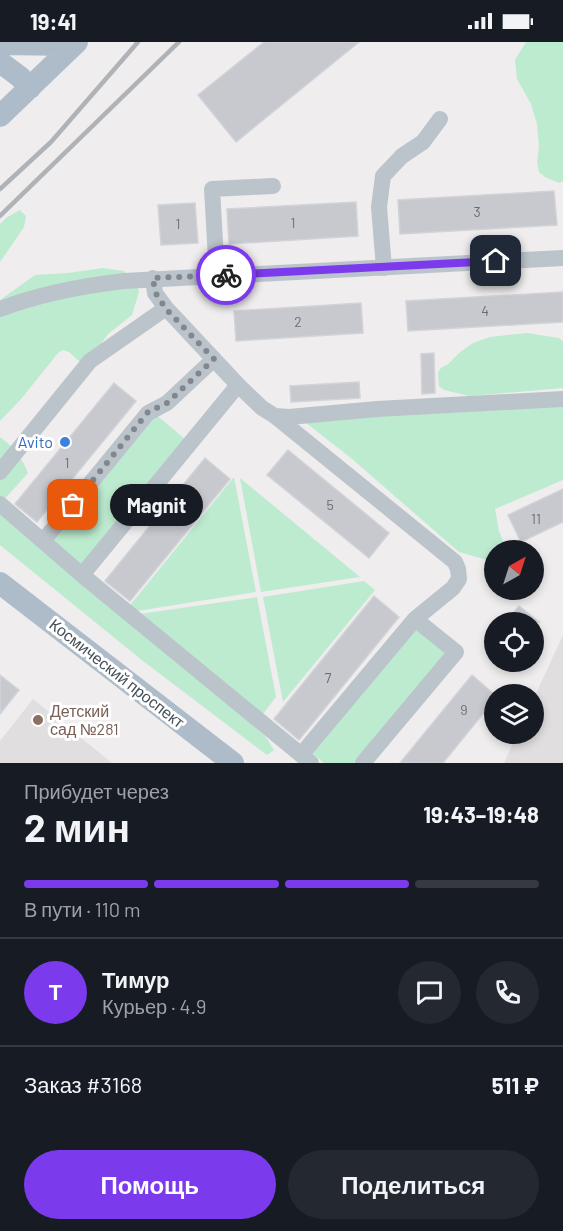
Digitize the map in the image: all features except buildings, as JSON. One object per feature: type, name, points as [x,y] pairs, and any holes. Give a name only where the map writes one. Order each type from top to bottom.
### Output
[{"type":"main road","points":[[0,45],[75,44]]},
{"type":"main road","points":[[0,117],[75,44]]},
{"type":"main road","points":[[0,62],[30,88]]},
{"type":"main road","name":"Космический проспект","points":[[0,583],[233,763]]},
{"type":"street","points":[[384,268],[379,207],[383,176],[402,156],[423,142],[440,119]]},
{"type":"street","points":[[217,276],[212,189],[273,186]]},
{"type":"street","points":[[0,309],[27,299],[84,286],[153,278],[563,258]]},
{"type":"street","points":[[0,504],[82,575],[306,759],[416,619],[453,588],[459,579],[459,570],[455,562],[276,416],[262,408],[166,309],[155,292],[153,278]]},
{"type":"street","points":[[0,472],[90,361],[166,309]]},
{"type":"street","points":[[43,542],[148,412],[167,403],[214,359]]},
{"type":"street","points":[[82,575],[238,385]]},
{"type":"street","points":[[276,416],[563,399]]},
{"type":"street","points":[[363,763],[456,652],[416,619]]},
{"type":"shaded area","points":[[563,635],[563,763],[504,763],[513,744],[544,744],[544,684],[540,684]]},
{"type":"shaded area","name":"Детский сад №281","points":[[33,699],[112,763],[0,763],[0,741]]},
{"type":"green space","points":[[526,42],[563,42],[563,181],[559,183],[539,172],[537,124],[531,104],[517,79],[515,60]]},
{"type":"green space","points":[[20,210],[26,216],[24,227],[0,262],[0,224]]},
{"type":"green space","points":[[103,268],[124,271],[138,287],[139,292],[132,315],[108,334],[97,350],[85,360],[79,361],[63,350],[58,353],[22,398],[0,421],[0,300],[35,275]]},
{"type":"green space","points":[[527,333],[559,338],[563,341],[563,388],[469,396],[444,390],[439,386],[438,372],[441,368],[473,343],[490,337]]},
{"type":"green space","points":[[563,402],[563,480],[495,509],[503,540],[484,540],[484,559],[459,552],[351,458],[301,419]]},
{"type":"green space","points":[[154,413],[185,439],[81,567],[49,541]]},
{"type":"green space","points":[[0,437],[17,453],[28,473],[1,503],[265,736],[274,750],[267,755],[143,661],[0,545]]},
{"type":"green space","points":[[234,477],[256,592],[131,612],[127,609]]},
{"type":"green space","points":[[240,478],[360,577],[261,592]]},
{"type":"green space","points":[[364,581],[375,590],[283,702],[263,597]]},
{"type":"green space","points":[[257,597],[276,697],[259,719],[133,615]]},
{"type":"green space","points":[[418,625],[450,652],[357,763],[324,763],[311,752]]},
{"type":"railway","points":[[0,189],[51,142],[138,42]]},
{"type":"railway","points":[[0,216],[179,42]]},
{"type":"way so far","points":[[73,505],[148,412],[167,403],[214,359],[166,309],[155,292],[153,278],[226,275]]},
{"type":"place","name":"Avito","points":[[65,442]]},
{"type":"place","name":"Magnit","points":[[73,505]]},
{"type":"place","name":"Детский сад №281","points":[[38,720]]},
{"type":"route","points":[[226,275],[496,261]]}]
